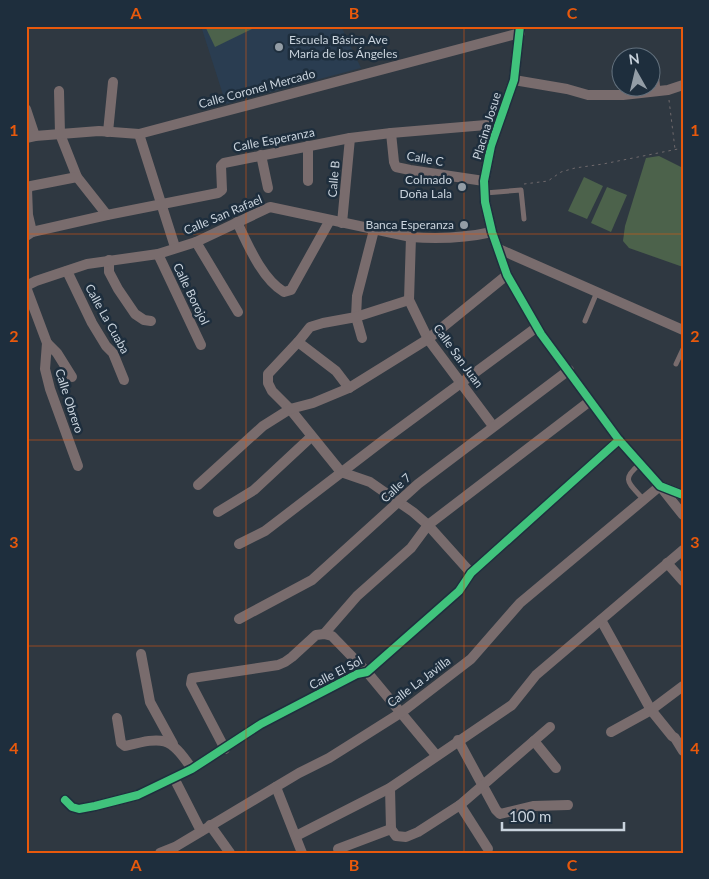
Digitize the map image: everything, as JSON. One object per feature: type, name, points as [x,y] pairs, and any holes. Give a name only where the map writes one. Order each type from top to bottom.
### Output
[{"type":"street","name":"Placina Josue","points":[[520,30],[514,80],[491,146],[484,181],[484,193],[492,232],[507,275],[537,327],[619,440],[683,515]]},
{"type":"street","name":"Calle Coronel Mercado","points":[[30,137],[108,132],[139,134],[520,30]]},
{"type":"street","points":[[514,80],[567,89],[588,95],[623,95],[663,91],[683,85]]},
{"type":"street","points":[[108,132],[113,82]]},
{"type":"street","points":[[59,91],[60,134],[77,177],[107,215]]},
{"type":"street","points":[[26,109],[30,137]]},
{"type":"street","name":"Calle Esperanza","points":[[29,234],[107,215],[218,193],[222,190],[222,164],[350,138],[498,124]]},
{"type":"street","name":"Calle C","points":[[392,133],[396,167],[484,181]]},
{"type":"street","points":[[139,134],[175,247]]},
{"type":"street","name":"Calle B","points":[[342,223],[350,138]]},
{"type":"street","points":[[308,146],[308,181]]},
{"type":"street","points":[[261,156],[268,188]]},
{"type":"street","points":[[29,234],[27,188],[77,177]]},
{"type":"street","name":"Calle San Rafael","points":[[26,286],[87,264],[158,254],[175,247],[196,242],[270,208],[411,237],[471,237],[492,232]]},
{"type":"street","points":[[237,222],[253,255],[277,288],[284,292],[291,290],[330,220]]},
{"type":"street","points":[[362,338],[356,318],[357,296],[374,230]]},
{"type":"street","name":"Calle San Juan","points":[[411,237],[409,300],[428,339],[493,426]]},
{"type":"street","points":[[196,242],[238,312]]},
{"type":"street","points":[[499,249],[683,330]]},
{"type":"street","name":"Calle Borojol","points":[[158,254],[201,344]]},
{"type":"street","points":[[109,260],[109,272],[135,314],[144,320],[151,320]]},
{"type":"street","name":"Calle La Cuaba","points":[[66,271],[92,324],[106,346],[113,353],[124,380]]},
{"type":"street","points":[[198,485],[263,426],[290,409],[313,403],[349,388],[428,339],[507,275]]},
{"type":"street","name":"Calle Obrero","points":[[26,286],[47,343],[45,369],[48,382],[78,466]]},
{"type":"street","points":[[409,300],[356,318],[310,327],[268,374],[268,383],[272,391],[290,409],[341,472],[358,476],[370,482],[399,502],[428,525],[471,573]]},
{"type":"street","points":[[239,544],[265,531],[341,472],[537,327]]},
{"type":"street","points":[[298,342],[336,371],[349,388]]},
{"type":"street","points":[[47,343],[57,352],[72,377]]},
{"type":"street","name":"Calle 7","points":[[239,619],[312,580],[418,484],[569,370]]},
{"type":"street","points":[[324,634],[357,596],[411,548],[428,525],[590,401]]},
{"type":"street","points":[[218,512],[254,490],[311,436]]},
{"type":"street","name":"Calle El Sol","points":[[65,800],[72,807],[79,809],[138,794],[192,769],[261,724],[357,674],[367,672],[460,590],[471,573],[619,440]]},
{"type":"street","points":[[660,486],[683,495]]},
{"type":"street","name":"Calle La Javilla","points":[[160,853],[177,850],[205,828],[299,772],[329,758],[402,712],[472,659],[520,603],[660,486]]},
{"type":"street","points":[[296,836],[390,788],[512,705],[536,675],[683,550]]},
{"type":"street","points":[[667,563],[683,581]]},
{"type":"street","points":[[601,620],[651,710],[672,736],[679,737],[683,751]]},
{"type":"street","points":[[224,749],[191,684],[192,678],[285,662],[316,635],[324,634],[332,636],[367,672],[436,755]]},
{"type":"street","points":[[141,654],[150,702],[173,744],[192,769]]},
{"type":"street","points":[[611,732],[651,710],[683,686]]},
{"type":"street","points":[[118,718],[122,743],[125,746],[150,740],[160,740],[173,744]]},
{"type":"street","points":[[390,788],[391,829],[396,836],[406,837],[418,832],[460,805],[550,727]]},
{"type":"street","points":[[458,740],[496,810],[500,814],[532,806],[568,805]]},
{"type":"street","points":[[534,741],[556,768]]},
{"type":"street","points":[[174,778],[205,828],[230,853]]},
{"type":"street","points":[[276,787],[302,853]]},
{"type":"street","points":[[460,805],[488,849]]},
{"type":"street","points":[[338,849],[391,829]]},
{"type":"lane","points":[[662,87],[663,91]]},
{"type":"lane","points":[[484,193],[521,190],[524,219]]},
{"type":"lane","points":[[585,321],[597,292]]},
{"type":"lane","points":[[676,364],[683,349]]},
{"type":"lane","points":[[640,464],[629,472],[628,476],[631,485],[644,500]]},
{"type":"path","points":[[663,91],[675,149]]},
{"type":"path","points":[[520,184],[548,181],[561,172],[575,168],[683,148]]},
{"type":"shaded area","name":"Escuela Básica Ave María de los Ángeles","points":[[201,26],[341,26],[361,68],[226,104]]},
{"type":"green space","points":[[205,26],[251,26],[252,29],[215,47]]},
{"type":"green space","points":[[659,156],[683,168],[683,267],[629,248],[623,241],[625,226],[646,158]]},
{"type":"green space","points":[[584,177],[603,186],[587,219],[568,211]]},
{"type":"green space","points":[[607,187],[627,195],[611,232],[591,223]]},
{"type":"cycle path","points":[[520,26],[514,80],[491,146],[484,181],[485,202],[492,232],[507,275],[541,334],[619,440],[660,486],[683,495]]},
{"type":"cycle path","points":[[65,800],[72,807],[79,809],[138,795],[192,769],[261,724],[357,674],[367,672],[459,591],[471,573],[619,440]]},
{"type":"place","name":"Escuela Básica Ave María de los Ángeles","points":[[279,47]]},
{"type":"place","name":"Colmado Doña Lala","points":[[462,187]]},
{"type":"place","name":"Banca Esperanza","points":[[464,225]]}]
